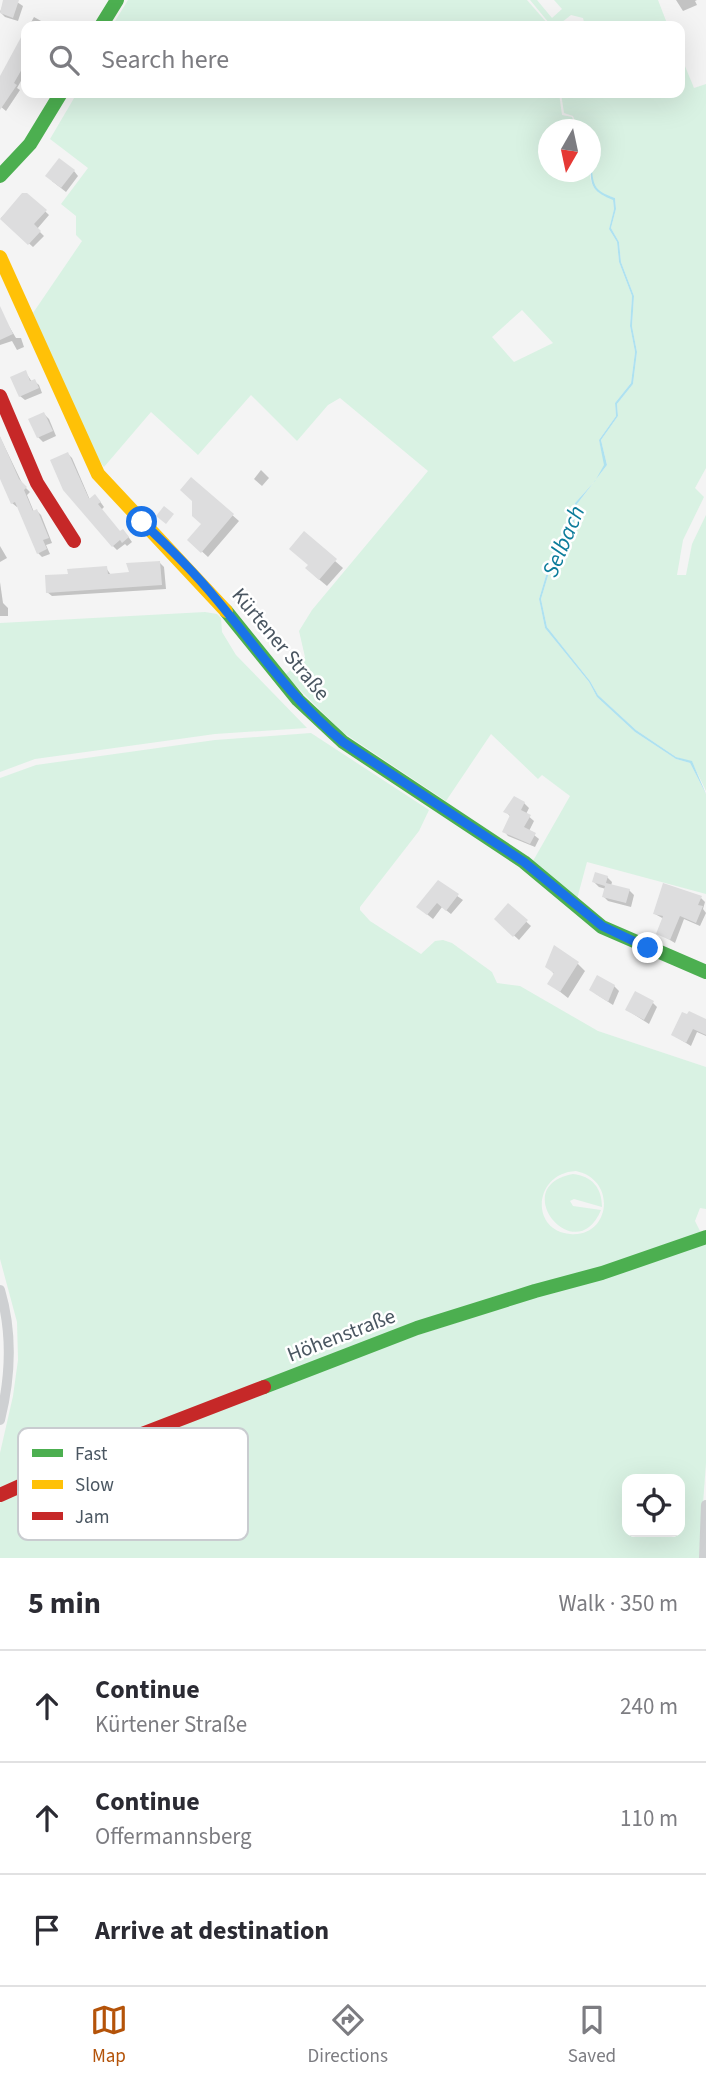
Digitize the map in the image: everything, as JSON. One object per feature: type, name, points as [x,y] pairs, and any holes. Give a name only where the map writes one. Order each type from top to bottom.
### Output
[{"type":"street","points":[[104,21],[117,0]]},
{"type":"street","points":[[0,176],[30,144],[58,98]]},
{"type":"street","name":"Kürtener Straße","points":[[0,257],[98,474],[206,588],[273,671],[327,729],[524,862],[602,926],[706,972]]},
{"type":"street","points":[[0,396],[37,483],[74,541]]},
{"type":"street","name":"Höhenstraße","points":[[157,1428],[360,1349],[443,1320],[535,1290],[602,1273],[706,1237]]},
{"type":"street","points":[[0,1290],[9,1328],[10,1349],[8,1380],[0,1420]]},
{"type":"street","name":"Höhenstraße","points":[[0,1495],[18,1487]]},
{"type":"street","points":[[704,1558],[706,1505]]},
{"type":"green space","points":[[128,0],[527,0],[545,21],[115,21]]},
{"type":"green space","points":[[530,0],[537,0],[552,18],[562,9],[554,0],[658,0],[666,21],[584,21],[583,18],[571,15],[563,21],[547,21]]},
{"type":"green space","points":[[685,66],[694,88],[706,84],[706,468],[695,488],[704,497],[683,540],[677,575],[686,575],[692,544],[706,515],[706,791],[692,762],[676,757],[636,730],[598,695],[547,627],[541,599],[554,556],[573,527],[577,504],[607,465],[601,440],[618,416],[617,404],[633,384],[637,352],[632,326],[634,296],[621,262],[619,242],[611,228],[616,209],[615,198],[600,193],[593,182],[601,182],[601,119],[574,119],[564,113],[562,98],[685,98]]},
{"type":"green space","points":[[74,98],[560,98],[562,115],[573,119],[538,119],[538,182],[591,182],[596,190],[613,199],[614,209],[609,229],[617,242],[619,262],[632,296],[630,326],[635,352],[631,383],[615,403],[616,416],[599,440],[605,465],[575,503],[571,526],[552,555],[539,599],[545,628],[589,682],[597,697],[635,732],[676,759],[690,763],[706,794],[706,894],[587,862],[577,899],[533,861],[570,796],[542,775],[538,779],[491,734],[446,801],[341,731],[285,675],[305,657],[299,631],[312,610],[428,471],[340,398],[328,405],[297,441],[251,395],[198,455],[151,412],[104,467],[93,453],[33,313],[82,241],[76,235],[76,216],[61,204],[88,168],[50,139]],"holes":[[[522,310],[553,343],[514,362],[492,337]]]},
{"type":"green space","points":[[205,612],[217,614],[221,618],[222,632],[236,655],[307,728],[215,734],[35,759],[0,772],[0,623]]},
{"type":"green space","points":[[311,733],[429,810],[419,831],[360,910],[370,921],[421,954],[435,941],[452,943],[492,972],[497,983],[520,986],[598,1031],[706,1067],[706,1209],[700,1208],[695,1221],[701,1233],[582,1274],[165,1428],[18,1428],[18,1482],[0,1489],[0,1453],[18,1360],[17,1322],[0,1259],[0,778],[36,765],[215,740]],"holes":[[[576,1171],[589,1176],[598,1185],[604,1207],[601,1218],[594,1227],[583,1233],[570,1234],[557,1231],[548,1223],[542,1202],[551,1181],[562,1174]]]},
{"type":"green space","points":[[573,1174],[586,1177],[595,1184],[602,1207],[574,1199],[570,1201],[573,1206],[601,1210],[590,1226],[577,1232],[563,1229],[546,1207],[546,1193],[554,1181]]},
{"type":"green space","points":[[706,1242],[706,1463],[699,1558],[0,1558],[0,1503],[18,1492],[18,1540],[248,1540],[248,1428],[172,1428],[347,1358]]},
{"type":"water","points":[[592,182],[595,182],[598,189],[615,198],[616,209],[611,228],[619,242],[621,262],[634,296],[632,326],[637,352],[633,384],[617,404],[618,416],[601,440],[607,465],[596,480],[604,465],[599,440],[616,416],[615,403],[631,383],[635,352],[630,326],[632,296],[619,262],[617,242],[609,229],[614,209],[613,200],[600,194]]},
{"type":"water","name":"Selbach","points":[[593,483],[577,504],[573,527],[554,556],[541,599],[547,627],[590,681],[598,695],[636,730],[676,757],[692,761],[706,794],[690,763],[676,759],[635,732],[597,697],[589,682],[545,628],[539,599],[552,555],[571,526],[575,503]]},
{"type":"building","points":[[3,0],[19,0],[13,18],[0,13]]},
{"type":"building","points":[[21,37],[21,71],[14,83],[17,85],[0,110],[0,76]]},
{"type":"building","points":[[59,158],[75,170],[61,188],[45,176]]},
{"type":"building","points":[[22,193],[27,193],[47,210],[34,224],[41,231],[28,245],[0,219]]},
{"type":"building","points":[[0,306],[13,334],[0,340]]},
{"type":"building","points":[[26,370],[30,381],[35,379],[39,388],[19,397],[10,377]]},
{"type":"building","points":[[44,412],[53,431],[37,438],[28,419]]},
{"type":"building","points":[[0,436],[19,479],[27,487],[24,490],[33,511],[37,509],[49,538],[43,540],[47,549],[37,554],[15,502],[11,504],[0,479]]},
{"type":"building","points":[[68,452],[89,499],[95,494],[101,502],[98,504],[120,531],[123,529],[129,537],[122,543],[120,540],[112,547],[63,490],[50,460]]},
{"type":"building","points":[[191,477],[234,514],[201,553],[187,540],[201,524],[192,516],[192,501],[180,490]]},
{"type":"building","points":[[164,506],[174,514],[166,524],[156,516]]},
{"type":"building","points":[[304,531],[337,559],[319,580],[305,568],[308,565],[289,549]]},
{"type":"building","points":[[160,561],[162,585],[46,593],[45,575],[68,574],[67,569],[107,566],[108,574],[129,572],[126,563]]},
{"type":"building","points":[[514,796],[525,802],[521,810],[531,815],[524,827],[536,833],[530,844],[502,832],[510,815],[503,812]]},
{"type":"building","points":[[595,872],[608,876],[606,883],[630,889],[626,903],[602,897],[605,886],[592,882]]},
{"type":"building","points":[[438,880],[459,894],[446,911],[437,903],[427,915],[416,907]]},
{"type":"building","points":[[663,883],[702,896],[698,905],[703,906],[696,923],[680,916],[670,940],[656,934],[663,916],[653,914]]},
{"type":"building","points":[[508,903],[528,920],[513,937],[494,919]]},
{"type":"building","points":[[554,945],[579,962],[560,992],[547,984],[554,973],[545,967]]},
{"type":"building","points":[[597,975],[615,985],[608,1002],[589,990]]},
{"type":"building","points":[[635,991],[654,1001],[644,1020],[625,1010]]},
{"type":"building","points":[[689,1011],[706,1019],[706,1035],[693,1029],[686,1043],[671,1035],[682,1012],[687,1014]]},
{"type":"traffic: fast","points":[[104,21],[117,0]]},
{"type":"traffic: fast","points":[[0,176],[30,144],[58,98]]},
{"type":"traffic: fast","points":[[226,611],[298,700],[343,742],[524,862],[602,927],[706,972]]},
{"type":"traffic: fast","points":[[264,1387],[417,1328],[602,1273],[706,1237]]},
{"type":"traffic: slow","points":[[0,257],[98,474],[226,611]]},
{"type":"traffic: jam","points":[[0,396],[37,483],[74,541]]},
{"type":"traffic: jam","points":[[158,1428],[264,1387]]},
{"type":"traffic: jam","points":[[0,1495],[18,1487]]},
{"type":"route","points":[[142,522],[170,548],[215,598],[273,671],[327,729],[524,862],[587,916],[648,948]]}]
